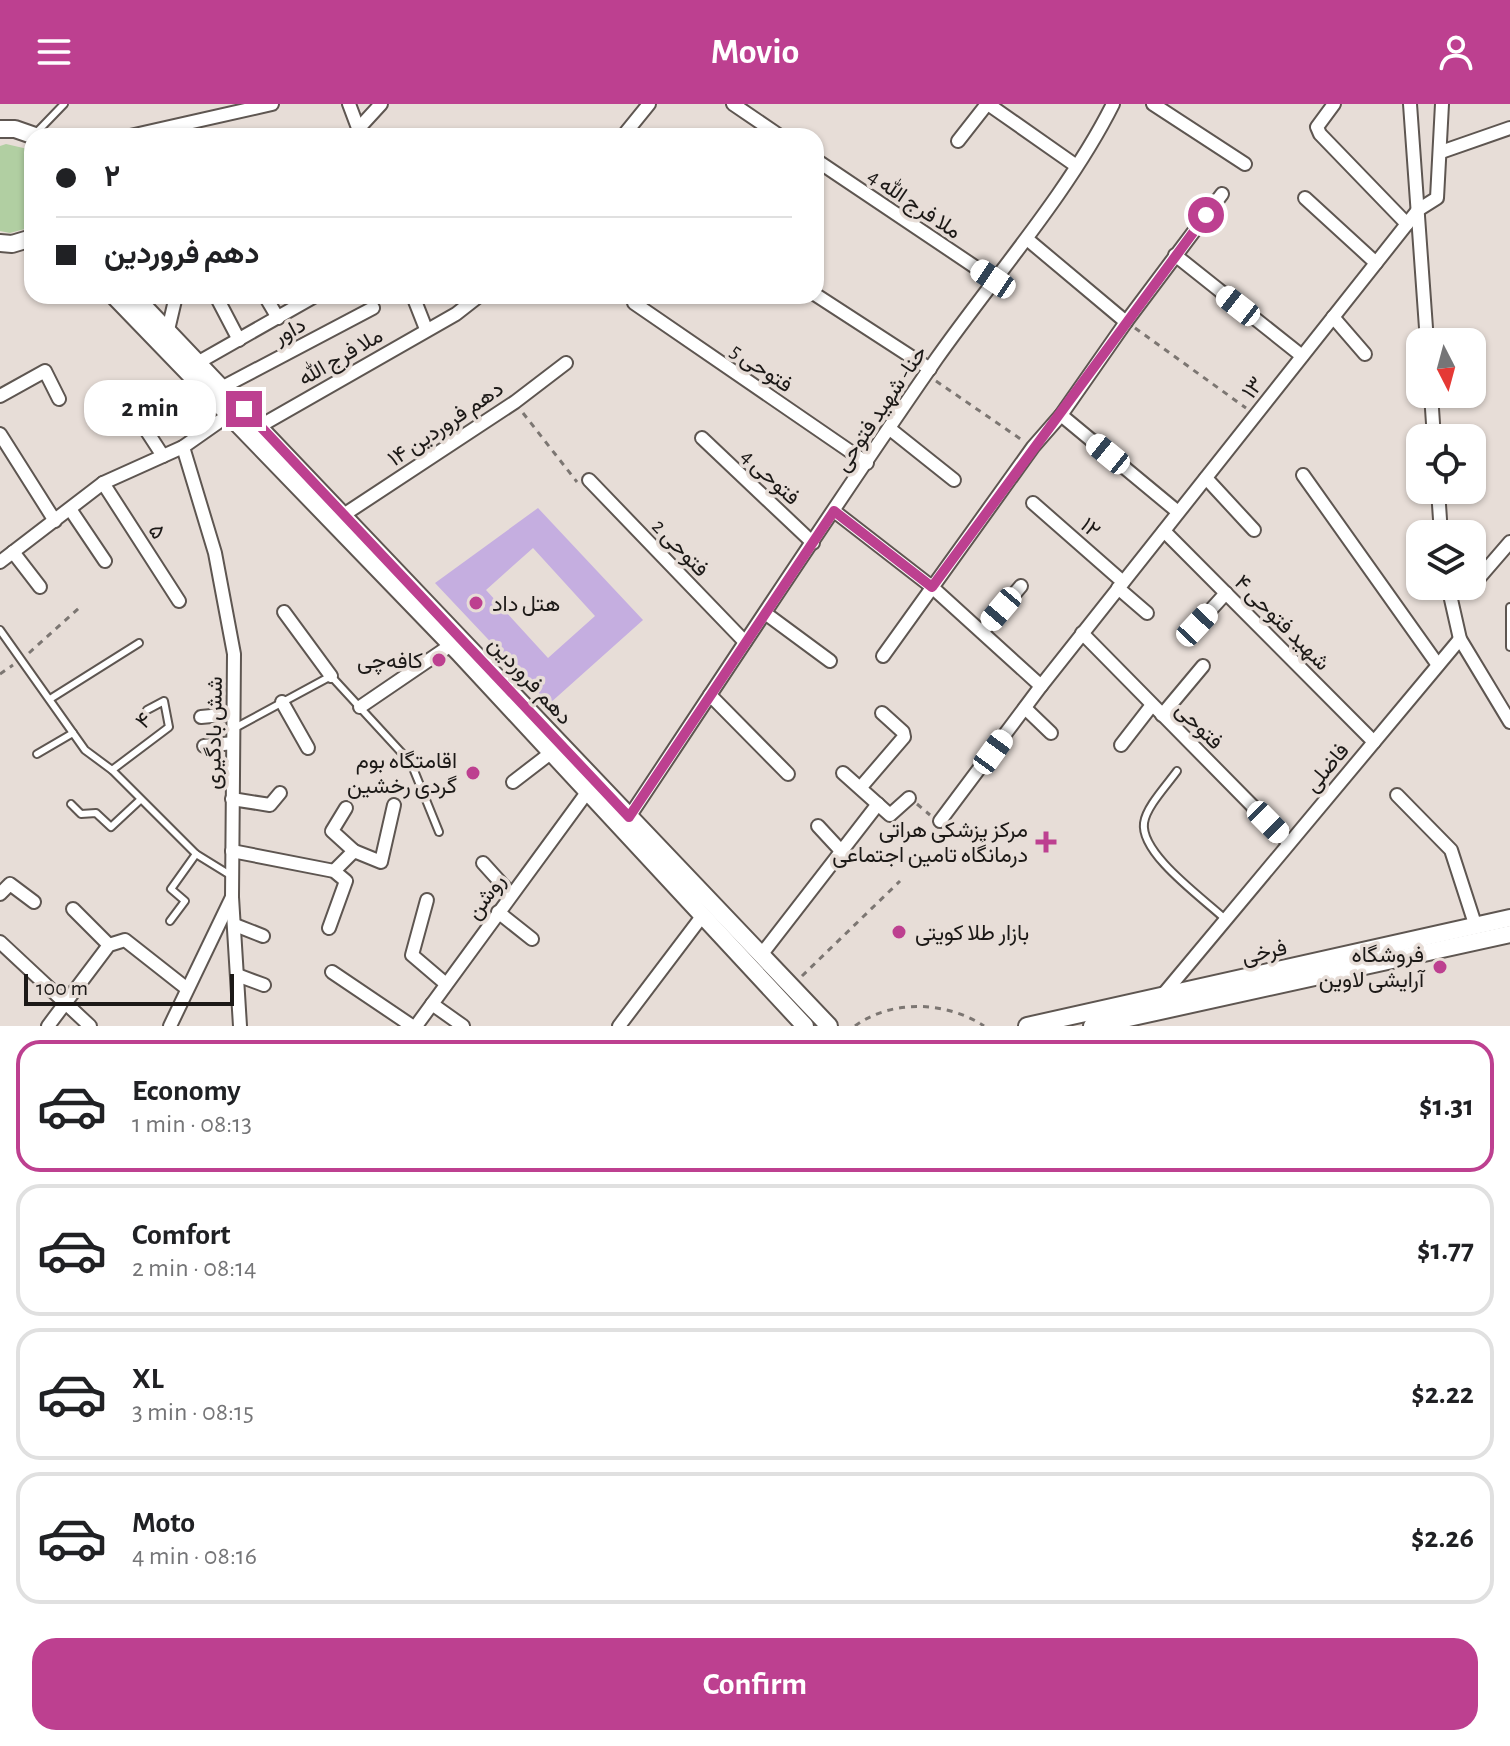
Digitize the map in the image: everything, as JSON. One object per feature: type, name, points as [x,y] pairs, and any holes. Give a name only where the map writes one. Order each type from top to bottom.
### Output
[{"type":"main road","points":[[0,129],[24,132]]},
{"type":"main road","name":"دهم فروردین","points":[[122,304],[451,645],[805,1026]]},
{"type":"main road","name":"دهم فروردین","points":[[142,304],[829,1026]]},
{"type":"main road","name":"فرخی","points":[[1027,1026],[1510,918]]},
{"type":"main road","name":"فرخی","points":[[1092,1026],[1123,1023],[1510,934]]},
{"type":"street","points":[[165,128],[272,104]]},
{"type":"street","points":[[349,104],[358,128]]},
{"type":"street","points":[[363,128],[381,104]]},
{"type":"street","points":[[630,128],[649,104]]},
{"type":"street","points":[[733,104],[768,128]]},
{"type":"street","points":[[958,141],[988,104],[1075,165]]},
{"type":"street","name":"حنا- شهید فتوحی","points":[[629,817],[928,372],[993,279],[1027,239],[1113,104]]},
{"type":"street","points":[[1153,104],[1245,164]]},
{"type":"street","points":[[1334,104],[1317,127],[1320,134],[1407,224]]},
{"type":"street","points":[[1410,104],[1426,328]]},
{"type":"street","points":[[1442,104],[1441,152],[1510,128]]},
{"type":"street","name":"۱۳","points":[[940,821],[1082,633],[1418,210],[1437,198],[1441,152]]},
{"type":"street","name":"4 ملا فرج الله","points":[[824,165],[993,279]]},
{"type":"street","points":[[883,656],[1033,447],[1061,415],[1222,194]]},
{"type":"street","points":[[1305,198],[1376,263]]},
{"type":"street","points":[[1027,239],[1126,322]]},
{"type":"street","points":[[1175,255],[1302,356]]},
{"type":"street","points":[[824,300],[928,372]]},
{"type":"street","points":[[168,330],[174,304]]},
{"type":"street","points":[[220,304],[239,340]]},
{"type":"street","points":[[270,304],[278,318]]},
{"type":"street","points":[[199,362],[302,304]]},
{"type":"street","points":[[416,304],[426,329]]},
{"type":"street","name":"ملا فرج الله","points":[[260,426],[466,304]]},
{"type":"street","name":"فتوحی 5","points":[[635,304],[867,463]]},
{"type":"street","name":"داور","points":[[223,387],[373,308]]},
{"type":"street","points":[[1333,317],[1365,354]]},
{"type":"street","name":"دهم فروردین ۱۴","points":[[345,514],[515,402],[566,363]]},
{"type":"street","points":[[0,396],[45,371],[59,399]]},
{"type":"street","points":[[133,410],[163,456]]},
{"type":"street","points":[[0,562],[103,483],[183,447],[230,414]]},
{"type":"street","points":[[1061,415],[1178,512]]},
{"type":"street","points":[[890,429],[954,480]]},
{"type":"street","points":[[0,434],[55,521]]},
{"type":"street","name":"فتوحی 4","points":[[702,438],[813,543]]},
{"type":"street","name":"شش بادگیری","points":[[183,447],[215,553],[234,654],[232,897],[240,1026]]},
{"type":"street","points":[[1303,475],[1438,665]]},
{"type":"street","points":[[1206,478],[1254,530]]},
{"type":"street","name":"فتوحی 2","points":[[589,480],[745,642]]},
{"type":"street","name":"۵","points":[[103,483],[179,601]]},
{"type":"street","name":"۱۲","points":[[1033,503],[1121,585]]},
{"type":"street","points":[[70,509],[105,561]]},
{"type":"street","points":[[834,511],[932,587],[1041,686]]},
{"type":"street","name":"شهید فتوحی ۴","points":[[1164,531],[1374,742]]},
{"type":"street","points":[[1486,570],[1510,542]]},
{"type":"street","points":[[13,552],[40,587]]},
{"type":"street","points":[[1121,585],[1147,613]]},
{"type":"street","points":[[982,632],[1021,586]]},
{"type":"street","points":[[1197,625],[1226,593]]},
{"type":"street","points":[[1451,600],[1460,639],[1510,722]]},
{"type":"street","points":[[1453,607],[1459,600]]},
{"type":"street","points":[[284,612],[331,676]]},
{"type":"street","points":[[765,613],[830,661]]},
{"type":"street","name":"فتوحی","points":[[1082,633],[1289,843]]},
{"type":"street","name":"فاضلی","points":[[1162,996],[1460,639]]},
{"type":"street","points":[[360,707],[451,645]]},
{"type":"street","points":[[1162,715],[1203,666]]},
{"type":"street","points":[[710,695],[788,774]]},
{"type":"street","points":[[282,702],[308,748]]},
{"type":"street","points":[[1121,745],[1152,705]]},
{"type":"street","points":[[1025,708],[1051,733]]},
{"type":"street","points":[[861,787],[904,734],[882,713]]},
{"type":"street","points":[[201,717],[233,714]]},
{"type":"street","points":[[204,746],[233,736]]},
{"type":"street","points":[[513,782],[552,752]]},
{"type":"street","points":[[843,773],[893,815],[909,798]]},
{"type":"street","name":"روشن","points":[[414,1026],[588,791]]},
{"type":"street","points":[[232,799],[270,805],[280,793]]},
{"type":"street","points":[[1397,795],[1451,850],[1475,924]]},
{"type":"street","points":[[761,955],[878,804]]},
{"type":"street","points":[[346,808],[332,831],[354,851],[381,862],[394,805]]},
{"type":"street","points":[[818,826],[843,853]]},
{"type":"street","points":[[232,851],[334,871],[346,881],[329,928]]},
{"type":"street","points":[[334,871],[354,851]]},
{"type":"street","points":[[483,863],[511,894]]},
{"type":"street","points":[[0,894],[10,884],[34,902]]},
{"type":"street","points":[[170,1026],[232,897]]},
{"type":"street","points":[[427,900],[412,955],[446,984]]},
{"type":"street","points":[[73,909],[109,945]]},
{"type":"street","points":[[498,912],[532,939]]},
{"type":"street","points":[[619,1026],[703,915]]},
{"type":"street","points":[[235,925],[263,936]]},
{"type":"street","points":[[48,1026],[109,945],[125,940],[186,988]]},
{"type":"street","points":[[0,942],[90,1026]]},
{"type":"street","points":[[332,972],[414,1026]]},
{"type":"street","points":[[237,975],[264,985]]},
{"type":"street","points":[[432,1004],[463,1026]]},
{"type":"lane","points":[[42,128],[64,104]]},
{"type":"lane","points":[[1510,607],[1510,647]]},
{"type":"lane","points":[[0,630],[85,750],[112,770],[196,854],[232,877]]},
{"type":"lane","points":[[50,699],[139,643]]},
{"type":"lane","points":[[233,736],[282,702],[331,676],[411,763],[439,832]]},
{"type":"lane","name":"۴","points":[[112,770],[169,727],[164,701],[147,710]]},
{"type":"lane","points":[[37,754],[73,733]]},
{"type":"lane","points":[[1177,771],[1144,820],[1144,834],[1159,858],[1225,919]]},
{"type":"lane","points":[[71,804],[81,814],[96,813],[111,827],[140,800]]},
{"type":"lane","points":[[170,921],[185,901],[171,889],[196,854]]},
{"type":"path","points":[[1126,322],[1255,415]]},
{"type":"path","points":[[928,372],[1033,447]]},
{"type":"path","points":[[515,402],[576,482],[589,480]]},
{"type":"path","points":[[0,674],[79,608]]},
{"type":"path","points":[[909,798],[940,821]]},
{"type":"path","points":[[791,987],[900,881]]},
{"type":"path","points":[[855,1026],[889,1010],[918,1006],[946,1009],[984,1026]]},
{"type":"green space","points":[[6,144],[24,148],[24,229],[10,233],[0,231],[0,146]]},
{"type":"building","name":"هتل داد","points":[[538,508],[643,620],[549,704],[435,583]],"holes":[[[533,548],[595,616],[548,658],[486,590]]]},
{"type":"place","name":"هتل داد","points":[[476,603]]},
{"type":"place","name":"کافه‌چی","points":[[439,660]]},
{"type":"place","name":"اقامتگاه بوم گردی رخشین","points":[[473,773]]},
{"type":"place","name":"مرکز پزشکی هراتی درمانگاه تامین اجتماعی","points":[[1046,842]]},
{"type":"place","name":"بازار طلا کویتی","points":[[899,932]]},
{"type":"place","name":"فروشگاه آرایشی لاوین","points":[[1440,967]]},
{"type":"route","points":[[244,409],[629,817],[834,511],[932,587],[1206,215]]}]
